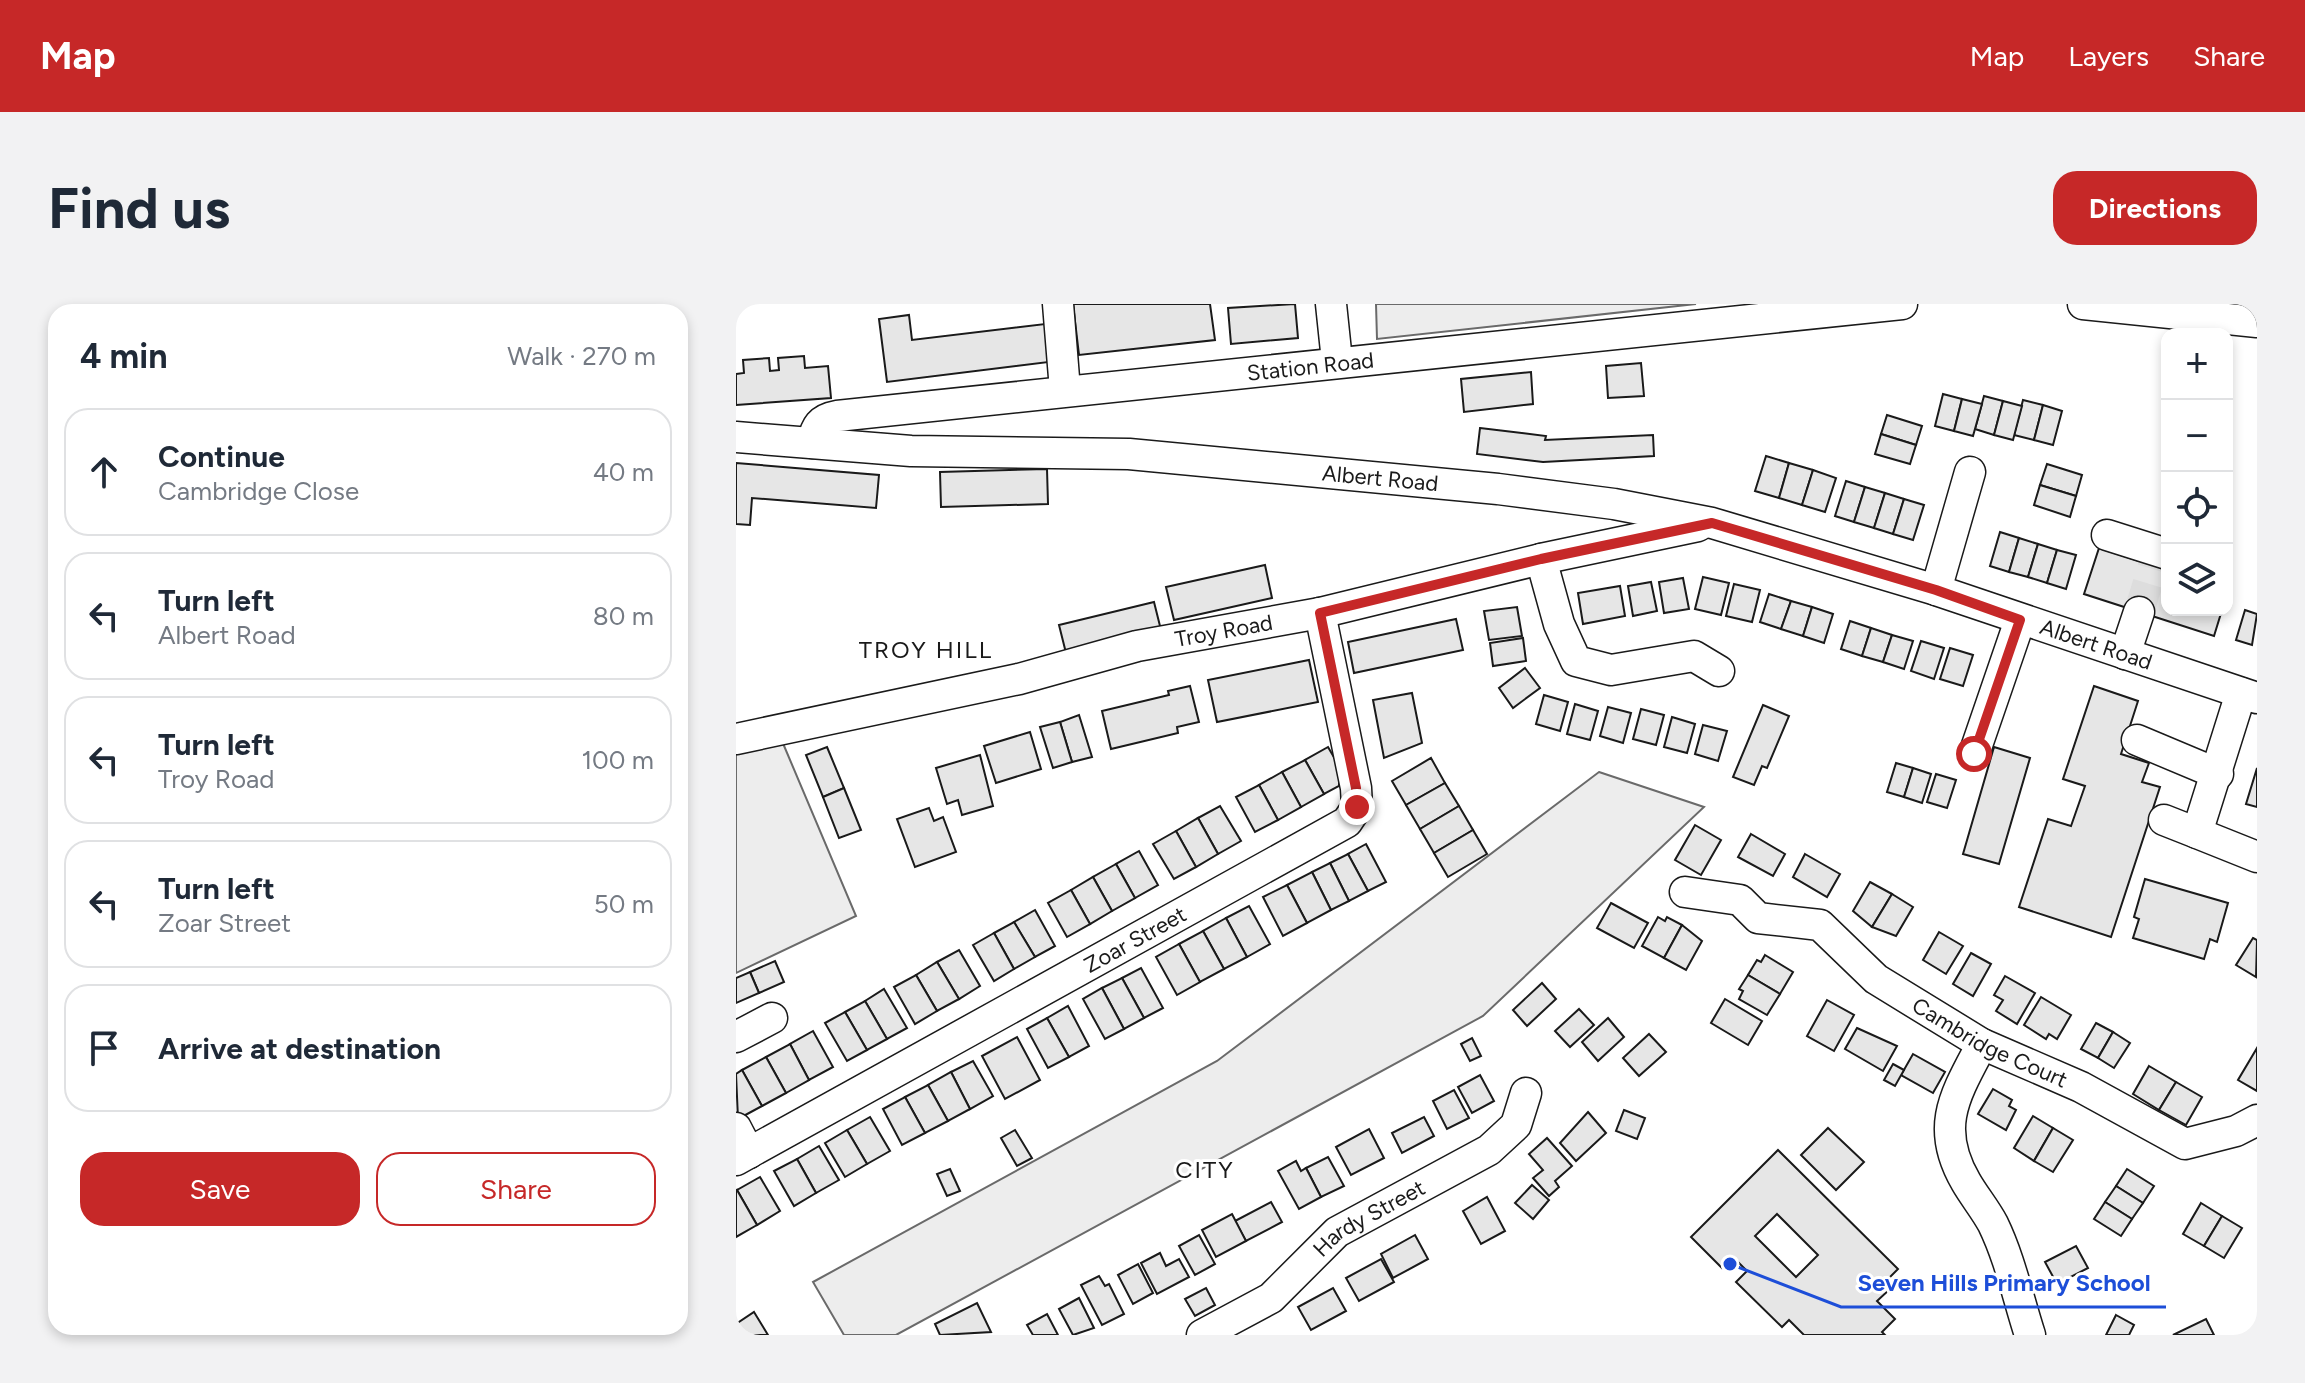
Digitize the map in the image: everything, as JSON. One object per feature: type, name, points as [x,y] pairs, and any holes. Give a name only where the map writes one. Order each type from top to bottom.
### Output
[{"type":"street","points":[[1058,304],[1065,390]]},
{"type":"street","points":[[1331,304],[1337,361]]},
{"type":"street","name":"Station Road","points":[[812,443],[816,426],[826,418],[1337,361],[1902,304]]},
{"type":"street","points":[[2083,304],[2257,322]]},
{"type":"street","points":[[736,437],[812,443]]},
{"type":"street","name":"Albert Road","points":[[812,443],[911,451],[1129,454],[1498,489],[1614,504],[1712,523],[1936,590],[2249,695]]},
{"type":"street","points":[[1936,590],[1970,472]]},
{"type":"street","name":"Troy Road","points":[[736,739],[1019,679],[1137,646],[1320,613],[1541,559],[1712,523]]},
{"type":"street","points":[[2107,535],[2160,557]]},
{"type":"street","points":[[1541,559],[1559,624],[1576,661],[1611,670],[1694,656],[1719,671]]},
{"type":"street","points":[[2125,654],[2139,612]]},
{"type":"street","name":"Zoar Street","points":[[740,1147],[1347,822],[1357,807],[1356,788],[1320,613]]},
{"type":"street","points":[[1974,754],[2020,620]]},
{"type":"street","points":[[2197,833],[2249,695]]},
{"type":"street","points":[[2137,740],[2218,774]]},
{"type":"street","points":[[2164,820],[2257,857]]},
{"type":"street","name":"Cambridge Court","points":[[1685,892],[1740,900],[1758,918],[1805,920],[1820,925],[1876,979],[1982,1044],[2081,1087],[2185,1144],[2236,1131],[2257,1120]]},
{"type":"street","points":[[736,1037],[772,1018]]},
{"type":"street","points":[[1982,1044],[1957,1091],[1948,1124],[1951,1153],[1992,1222],[2011,1268],[2030,1335]]},
{"type":"street","name":"Hardy Street","points":[[1202,1335],[1271,1298],[1337,1232],[1489,1150],[1516,1125],[1526,1093]]},
{"type":"shaded area","points":[[1376,304],[1696,304],[1377,339]]},
{"type":"shaded area","points":[[782,741],[856,916],[736,973],[736,753]]},
{"type":"shaded area","points":[[1599,772],[1704,807],[1483,1016],[896,1335],[844,1335],[813,1282],[1217,1061]]},
{"type":"building","points":[[1073,304],[1210,304],[1215,340],[1079,355]]},
{"type":"building","points":[[1295,304],[1298,338],[1231,344],[1228,308]]},
{"type":"building","points":[[909,315],[912,340],[1045,324],[1049,362],[887,382],[879,319]]},
{"type":"building","points":[[804,356],[805,368],[828,366],[831,398],[736,405],[736,374],[744,373],[743,360],[769,358],[770,371],[779,370],[778,358]]},
{"type":"building","points":[[1641,363],[1644,396],[1608,398],[1606,366]]},
{"type":"building","points":[[1531,372],[1533,404],[1464,412],[1461,379]]},
{"type":"building","points":[[1943,394],[1962,399],[1954,431],[1935,426]]},
{"type":"building","points":[[1984,396],[2003,401],[1994,435],[1975,429]]},
{"type":"building","points":[[1962,399],[1982,404],[1973,436],[1954,431]]},
{"type":"building","points":[[2023,400],[2043,405],[2034,440],[2014,435]]},
{"type":"building","points":[[2003,401],[2022,406],[2013,440],[1994,435]]},
{"type":"building","points":[[2043,405],[2062,411],[2053,445],[2034,440]]},
{"type":"building","points":[[1887,415],[1922,426],[1916,445],[1881,434]]},
{"type":"building","points":[[1480,428],[1546,436],[1545,440],[1653,435],[1654,456],[1543,462],[1477,454]]},
{"type":"building","points":[[1881,434],[1916,445],[1910,464],[1875,454]]},
{"type":"building","points":[[1766,456],[1789,463],[1779,498],[1755,491]]},
{"type":"building","points":[[736,463],[879,475],[876,508],[752,498],[750,525],[736,524]]},
{"type":"building","points":[[1789,463],[1813,470],[1802,505],[1779,498]]},
{"type":"building","points":[[2047,464],[2082,475],[2076,496],[2040,485]]},
{"type":"building","points":[[1047,469],[1048,504],[941,507],[940,472]]},
{"type":"building","points":[[1813,470],[1836,478],[1825,512],[1802,505]]},
{"type":"building","points":[[1846,481],[1865,487],[1854,522],[1835,516]]},
{"type":"building","points":[[2040,485],[2076,496],[2070,517],[2034,505]]},
{"type":"building","points":[[1865,487],[1885,493],[1874,528],[1854,522]]},
{"type":"building","points":[[1885,493],[1904,499],[1893,534],[1874,528]]},
{"type":"building","points":[[1904,499],[1924,505],[1913,540],[1893,534]]},
{"type":"building","points":[[2000,532],[2019,538],[2009,572],[1990,566]]},
{"type":"building","points":[[2019,538],[2038,544],[2028,577],[2009,572]]},
{"type":"building","points":[[2038,544],[2057,550],[2047,583],[2028,577]]},
{"type":"building","points":[[2099,548],[2161,568],[2161,616],[2220,616],[2214,636],[2084,594]]},
{"type":"building","points":[[2057,550],[2076,555],[2066,589],[2047,583]]},
{"type":"building","points":[[1265,565],[1272,598],[1174,620],[1166,587]]},
{"type":"building","points":[[1703,577],[1729,583],[1721,615],[1695,609]]},
{"type":"building","points":[[1683,578],[1689,609],[1664,613],[1659,582]]},
{"type":"building","points":[[1651,582],[1657,611],[1633,616],[1628,586]]},
{"type":"building","points":[[1734,584],[1760,590],[1752,622],[1726,616]]},
{"type":"building","points":[[1620,586],[1625,616],[1583,624],[1578,593]]},
{"type":"building","points":[[1769,594],[1791,601],[1781,629],[1760,622]]},
{"type":"building","points":[[1791,601],[1812,607],[1803,636],[1781,629]]},
{"type":"building","points":[[1154,602],[1161,630],[1066,653],[1059,625]]},
{"type":"building","points":[[1517,607],[1522,636],[1489,640],[1484,611]]},
{"type":"building","points":[[1812,607],[1833,614],[1824,643],[1803,636]]},
{"type":"building","points":[[2245,610],[2257,614],[2252,645],[2236,640]]},
{"type":"building","points":[[1456,619],[1463,650],[1354,673],[1348,642]]},
{"type":"building","points":[[1850,621],[1871,628],[1862,656],[1841,649]]},
{"type":"building","points":[[1871,628],[1892,635],[1883,662],[1862,656]]},
{"type":"building","points":[[1892,635],[1913,641],[1904,669],[1883,662]]},
{"type":"building","points":[[1523,638],[1526,661],[1493,666],[1490,643]]},
{"type":"building","points":[[1921,641],[1944,648],[1934,679],[1911,671]]},
{"type":"building","points":[[1950,648],[1973,655],[1963,686],[1940,679]]},
{"type":"building","points":[[1309,660],[1318,702],[1217,722],[1208,680]]},
{"type":"building","points":[[1525,668],[1540,688],[1513,708],[1499,688]]},
{"type":"building","points":[[1190,686],[1199,722],[1177,727],[1178,733],[1111,749],[1102,711],[1169,695],[1168,691]]},
{"type":"building","points":[[2094,686],[2138,701],[2121,754],[2149,763],[2142,782],[2160,787],[2111,937],[2019,907],[2048,819],[2071,826],[2085,786],[2063,779]]},
{"type":"building","points":[[1412,693],[1422,743],[1384,758],[1373,700]]},
{"type":"building","points":[[1544,695],[1568,702],[1560,731],[1536,724]]},
{"type":"building","points":[[1575,704],[1598,711],[1590,740],[1567,734]]},
{"type":"building","points":[[1763,705],[1789,716],[1767,768],[1762,766],[1754,785],[1733,777]]},
{"type":"building","points":[[1608,707],[1631,713],[1623,743],[1600,736]]},
{"type":"building","points":[[1641,709],[1664,715],[1656,745],[1633,739]]},
{"type":"building","points":[[1079,715],[1092,757],[1072,762],[1060,722]]},
{"type":"building","points":[[1672,717],[1695,724],[1687,753],[1664,747]]},
{"type":"building","points":[[1060,722],[1072,762],[1053,768],[1040,727]]},
{"type":"building","points":[[1703,725],[1727,731],[1718,761],[1695,754]]},
{"type":"building","points":[[1030,732],[1041,769],[996,783],[984,746]]},
{"type":"building","points":[[827,747],[844,788],[823,797],[806,755]]},
{"type":"building","points":[[1328,747],[1339,766],[1339,786],[1324,794],[1305,760]]},
{"type":"building","points":[[1994,747],[2030,758],[1999,864],[1963,854]]},
{"type":"building","points":[[980,755],[993,806],[962,815],[958,800],[947,804],[936,768]]},
{"type":"building","points":[[1431,758],[1445,783],[1406,805],[1392,781]]},
{"type":"building","points":[[1305,760],[1324,794],[1301,807],[1282,772]]},
{"type":"building","points":[[1896,763],[1913,768],[1904,797],[1887,792]]},
{"type":"building","points":[[1913,768],[1931,774],[1922,803],[1904,797]]},
{"type":"building","points":[[2257,768],[2257,807],[2246,804]]},
{"type":"building","points":[[1282,772],[1301,807],[1278,820],[1259,785]]},
{"type":"building","points":[[1936,774],[1956,780],[1947,808],[1927,802]]},
{"type":"building","points":[[1445,783],[1459,806],[1420,829],[1406,805]]},
{"type":"building","points":[[1259,785],[1278,820],[1255,832],[1236,797]]},
{"type":"building","points":[[844,788],[861,830],[839,838],[823,797]]},
{"type":"building","points":[[1220,806],[1241,841],[1218,854],[1198,818]]},
{"type":"building","points":[[1459,806],[1473,830],[1434,853],[1420,829]]},
{"type":"building","points":[[929,808],[934,821],[943,817],[956,852],[915,867],[897,819]]},
{"type":"building","points":[[1198,818],[1218,854],[1196,867],[1176,831]]},
{"type":"building","points":[[1695,825],[1721,840],[1701,875],[1675,860]]},
{"type":"building","points":[[1473,830],[1487,854],[1448,877],[1434,853]]},
{"type":"building","points":[[1176,831],[1196,867],[1174,879],[1153,844]]},
{"type":"building","points":[[1751,834],[1785,854],[1773,876],[1738,857]]},
{"type":"building","points":[[1366,844],[1386,882],[1368,891],[1348,854]]},
{"type":"building","points":[[1139,851],[1158,885],[1135,898],[1116,864]]},
{"type":"building","points":[[1348,854],[1368,891],[1349,901],[1330,863]]},
{"type":"building","points":[[1805,854],[1840,874],[1827,897],[1793,877]]},
{"type":"building","points":[[1330,863],[1349,901],[1331,910],[1312,872]]},
{"type":"building","points":[[1116,864],[1135,898],[1112,911],[1093,877]]},
{"type":"building","points":[[1312,872],[1331,910],[1307,923],[1287,885]]},
{"type":"building","points":[[1093,877],[1112,911],[1090,924],[1071,890]]},
{"type":"building","points":[[2145,879],[2228,903],[2217,942],[2210,939],[2204,959],[2133,938],[2139,919],[2134,917]]},
{"type":"building","points":[[1870,882],[1892,894],[1872,927],[1853,911]]},
{"type":"building","points":[[1287,885],[1307,923],[1283,936],[1263,897]]},
{"type":"building","points":[[1071,890],[1090,924],[1067,937],[1048,903]]},
{"type":"building","points":[[1892,894],[1913,907],[1896,936],[1872,927]]},
{"type":"building","points":[[1611,903],[1648,923],[1634,948],[1597,928]]},
{"type":"building","points":[[1249,906],[1270,944],[1247,957],[1226,918]]},
{"type":"building","points":[[1035,910],[1055,946],[1035,957],[1014,922]]},
{"type":"building","points":[[1658,917],[1665,921],[1667,917],[1682,925],[1664,958],[1642,946]]},
{"type":"building","points":[[1226,918],[1247,957],[1224,969],[1203,931]]},
{"type":"building","points":[[1014,922],[1035,957],[1014,969],[994,933]]},
{"type":"building","points":[[1682,925],[1702,941],[1686,970],[1664,958]]},
{"type":"building","points":[[1203,931],[1224,969],[1200,982],[1179,944]]},
{"type":"building","points":[[1939,932],[1963,946],[1946,974],[1923,960]]},
{"type":"building","points":[[994,933],[1014,969],[994,981],[973,945]]},
{"type":"building","points":[[2253,938],[2257,940],[2256,977],[2236,965]]},
{"type":"building","points":[[1179,944],[1200,982],[1177,995],[1156,957]]},
{"type":"building","points":[[959,950],[980,986],[959,999],[937,962]]},
{"type":"building","points":[[1971,953],[1991,964],[1973,996],[1953,984]]},
{"type":"building","points":[[1765,955],[1793,972],[1780,994],[1748,975],[1757,960],[1761,962]]},
{"type":"building","points":[[775,961],[784,982],[759,993],[750,972]]},
{"type":"building","points":[[937,962],[959,999],[937,1011],[916,975]]},
{"type":"building","points":[[1141,968],[1163,1008],[1144,1018],[1122,978]]},
{"type":"building","points":[[750,972],[759,993],[736,1003],[736,978]]},
{"type":"building","points":[[916,975],[937,1011],[915,1024],[894,987]]},
{"type":"building","points":[[1748,975],[1780,994],[1767,1015],[1739,999],[1743,991],[1739,989]]},
{"type":"building","points":[[2005,976],[2035,993],[2017,1024],[1996,1011],[2003,1000],[1994,995]]},
{"type":"building","points":[[1122,978],[1144,1018],[1124,1029],[1102,988]]},
{"type":"building","points":[[1542,983],[1556,999],[1527,1026],[1513,1010]]},
{"type":"building","points":[[1102,988],[1124,1029],[1105,1039],[1083,999]]},
{"type":"building","points":[[884,989],[907,1028],[887,1039],[865,1001]]},
{"type":"building","points":[[2041,997],[2071,1015],[2057,1039],[2049,1034],[2046,1039],[2024,1025]]},
{"type":"building","points":[[1725,999],[1762,1021],[1748,1045],[1711,1023]]},
{"type":"building","points":[[1827,1000],[1854,1015],[1834,1051],[1807,1036]]},
{"type":"building","points":[[865,1001],[887,1039],[867,1050],[845,1012]]},
{"type":"building","points":[[1068,1006],[1089,1046],[1069,1057],[1047,1018]]},
{"type":"building","points":[[1579,1009],[1594,1025],[1570,1047],[1555,1031]]},
{"type":"building","points":[[845,1012],[867,1050],[847,1061],[825,1023]]},
{"type":"building","points":[[1047,1018],[1069,1057],[1048,1068],[1027,1029]]},
{"type":"building","points":[[1608,1018],[1624,1037],[1598,1061],[1582,1042]]},
{"type":"building","points":[[2096,1023],[2113,1032],[2098,1058],[2081,1049]]},
{"type":"building","points":[[1857,1028],[1897,1046],[1883,1071],[1845,1049]]},
{"type":"building","points":[[813,1031],[833,1067],[809,1080],[790,1044]]},
{"type":"building","points":[[2113,1032],[2130,1043],[2114,1068],[2098,1058]]},
{"type":"building","points":[[1649,1034],[1666,1052],[1639,1076],[1623,1058]]},
{"type":"building","points":[[1017,1037],[1040,1080],[1005,1099],[982,1056]]},
{"type":"building","points":[[1472,1038],[1481,1056],[1470,1061],[1461,1044]]},
{"type":"building","points":[[790,1044],[809,1080],[786,1093],[766,1057]]},
{"type":"building","points":[[2257,1048],[2257,1091],[2238,1080]]},
{"type":"building","points":[[1913,1054],[1945,1072],[1933,1093],[1901,1075]]},
{"type":"building","points":[[766,1057],[786,1093],[762,1106],[742,1070]]},
{"type":"building","points":[[973,1061],[993,1096],[970,1109],[951,1072]]},
{"type":"building","points":[[1893,1064],[1904,1070],[1895,1086],[1884,1080]]},
{"type":"building","points":[[2149,1066],[2176,1082],[2159,1110],[2133,1094]]},
{"type":"building","points":[[742,1070],[762,1106],[738,1119],[736,1074]]},
{"type":"building","points":[[951,1072],[970,1109],[948,1121],[928,1085]]},
{"type":"building","points":[[1480,1075],[1494,1101],[1472,1113],[1458,1087]]},
{"type":"building","points":[[2176,1082],[2202,1097],[2186,1125],[2159,1110]]},
{"type":"building","points":[[928,1085],[948,1121],[925,1133],[905,1097]]},
{"type":"building","points":[[1993,1089],[2012,1100],[2009,1106],[2016,1110],[2006,1130],[1978,1114]]},
{"type":"building","points":[[1454,1090],[1469,1118],[1447,1129],[1433,1101]]},
{"type":"building","points":[[905,1097],[925,1133],[902,1145],[883,1109]]},
{"type":"building","points":[[1624,1110],[1645,1118],[1637,1139],[1616,1131]]},
{"type":"building","points":[[1588,1112],[1606,1133],[1576,1161],[1560,1143]]},
{"type":"building","points":[[2033,1116],[2053,1128],[2034,1161],[2014,1148]]},
{"type":"building","points":[[870,1117],[890,1151],[867,1164],[847,1130]]},
{"type":"building","points":[[1424,1117],[1434,1136],[1402,1153],[1392,1133]]},
{"type":"building","points":[[1828,1128],[1864,1162],[1836,1190],[1801,1155]]},
{"type":"building","points":[[2053,1128],[2073,1140],[2053,1172],[2034,1161]]},
{"type":"building","points":[[1369,1129],[1384,1158],[1351,1175],[1336,1147]]},
{"type":"building","points":[[847,1130],[867,1164],[845,1177],[825,1143]]},
{"type":"building","points":[[1015,1130],[1032,1158],[1017,1166],[1001,1138]]},
{"type":"building","points":[[1547,1138],[1572,1166],[1555,1181],[1559,1187],[1549,1196],[1533,1178],[1543,1170],[1529,1154]]},
{"type":"building","points":[[819,1146],[839,1180],[816,1193],[797,1159]]},
{"type":"building","points":[[1778,1150],[1898,1269],[1884,1283],[1890,1289],[1877,1301],[1895,1319],[1882,1332],[1885,1335],[1804,1335],[1789,1320],[1782,1327],[1736,1282],[1747,1271],[1733,1257],[1722,1268],[1691,1237]],"holes":[[[1777,1214],[1818,1255],[1796,1277],[1755,1236]]]},
{"type":"building","points":[[1328,1157],[1344,1186],[1321,1197],[1306,1168]]},
{"type":"building","points":[[797,1159],[816,1193],[794,1206],[774,1171]]},
{"type":"building","points":[[1296,1161],[1301,1171],[1306,1168],[1321,1197],[1299,1209],[1278,1171]]},
{"type":"building","points":[[950,1169],[960,1191],[947,1196],[937,1174]]},
{"type":"building","points":[[2127,1169],[2154,1186],[2143,1203],[2116,1186]]},
{"type":"building","points":[[760,1177],[780,1211],[757,1225],[737,1190]]},
{"type":"building","points":[[1532,1185],[1549,1200],[1533,1219],[1515,1203]]},
{"type":"building","points":[[2116,1186],[2143,1203],[2132,1219],[2105,1202]]},
{"type":"building","points":[[736,1191],[757,1225],[736,1237]]},
{"type":"building","points":[[1487,1197],[1505,1231],[1481,1244],[1463,1211]]},
{"type":"building","points":[[1271,1202],[1282,1222],[1246,1241],[1235,1221]]},
{"type":"building","points":[[2105,1202],[2132,1219],[2121,1236],[2094,1219]]},
{"type":"building","points":[[2201,1203],[2222,1216],[2204,1246],[2183,1234]]},
{"type":"building","points":[[1232,1214],[1246,1241],[1216,1257],[1202,1230]]},
{"type":"building","points":[[2222,1216],[2242,1228],[2224,1258],[2204,1246]]},
{"type":"building","points":[[1199,1235],[1215,1264],[1195,1275],[1179,1246]]},
{"type":"building","points":[[1415,1235],[1428,1259],[1393,1278],[1381,1254]]},
{"type":"building","points":[[2076,1246],[2088,1268],[2057,1284],[2045,1262]]},
{"type":"building","points":[[1160,1253],[1166,1266],[1179,1259],[1189,1277],[1157,1294],[1141,1263]]},
{"type":"building","points":[[1381,1259],[1394,1282],[1359,1301],[1346,1278]]},
{"type":"building","points":[[1138,1264],[1153,1293],[1133,1304],[1118,1275]]},
{"type":"building","points":[[1099,1276],[1105,1286],[1109,1284],[1124,1314],[1102,1325],[1081,1285]]},
{"type":"building","points":[[1206,1288],[1215,1305],[1195,1316],[1185,1299]]},
{"type":"building","points":[[1333,1288],[1346,1311],[1311,1330],[1298,1307]]},
{"type":"building","points":[[1079,1298],[1094,1328],[1073,1335],[1059,1309]]},
{"type":"building","points":[[977,1303],[991,1332],[940,1335],[935,1324]]},
{"type":"building","points":[[754,1312],[768,1335],[736,1335],[736,1324]]},
{"type":"building","points":[[1047,1314],[1058,1335],[1033,1335],[1027,1325]]},
{"type":"building","points":[[2116,1315],[2134,1325],[2129,1335],[2106,1335]]},
{"type":"building","points":[[2206,1319],[2214,1335],[2173,1335]]},
{"type":"tunnel","points":[[2139,612],[2153,566]]},
{"type":"place","name":"Seven Hills Primary School","points":[[1730,1264]]},
{"type":"district","name":"TROY HILL","points":[[926,649]]},
{"type":"district","name":"CITY","points":[[1205,1169]]},
{"type":"route","points":[[1357,807],[1356,788],[1320,613],[1541,559],[1712,523],[1936,590],[2020,620],[1974,754]]}]
